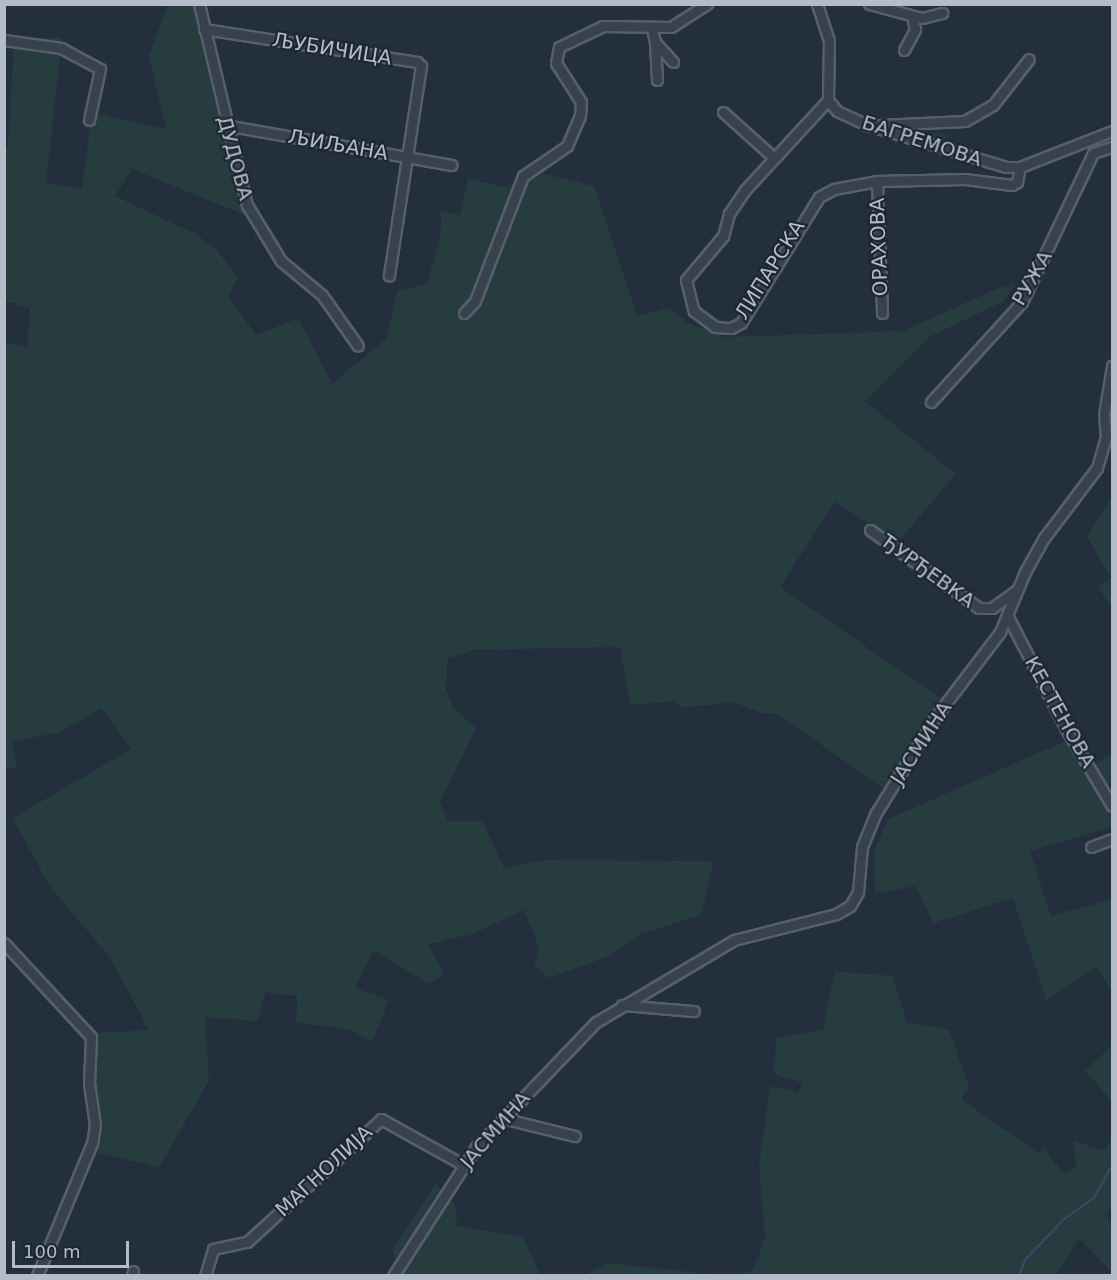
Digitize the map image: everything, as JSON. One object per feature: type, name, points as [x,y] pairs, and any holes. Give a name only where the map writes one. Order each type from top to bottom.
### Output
[{"type":"street","name":"ДУДОВА","points":[[198,4],[242,192],[259,226],[281,261],[334,310],[358,346]]},
{"type":"street","points":[[464,312],[475,301],[523,176],[567,146],[580,116],[581,102],[556,63],[559,47],[603,26],[652,28],[679,24],[707,4]]},
{"type":"street","points":[[817,4],[829,40],[828,100]]},
{"type":"street","points":[[869,4],[912,16],[930,18],[942,13]]},
{"type":"street","points":[[904,50],[915,29],[912,16]]},
{"type":"street","points":[[652,28],[657,80]]},
{"type":"street","name":"ЉУБИЧИЦА","points":[[204,29],[417,62],[422,74],[408,157]]},
{"type":"street","points":[[4,40],[61,48],[100,69],[89,120]]},
{"type":"street","points":[[655,42],[673,62]]},
{"type":"street","points":[[867,124],[936,125],[965,121],[993,105],[1029,59]]},
{"type":"street","name":"БАГРЕМОВА","points":[[828,100],[837,111],[867,124],[945,147],[967,158],[1020,167]]},
{"type":"street","name":"ЛИПАРСКА","points":[[828,100],[745,190],[729,214],[723,236],[686,280],[694,311],[723,329],[741,323],[819,197],[834,189],[877,181],[965,179],[1012,185],[1017,182],[1020,167]]},
{"type":"street","points":[[723,111],[774,158]]},
{"type":"street","name":"ЉИЉАНА","points":[[225,125],[451,165]]},
{"type":"street","points":[[1020,167],[1112,128]]},
{"type":"street","name":"РУЖА","points":[[931,402],[1022,302],[1093,153],[1113,147]]},
{"type":"street","points":[[389,276],[408,157]]},
{"type":"street","name":"ОРАХОВА","points":[[877,181],[882,313]]},
{"type":"street","name":"ЈАСМИНА","points":[[393,1275],[462,1164],[581,1035],[622,1005],[734,940],[836,914],[850,906],[858,892],[862,847],[876,813],[936,716],[1008,617],[1017,590],[1044,538],[1097,468],[1109,441],[1104,414],[1113,366]]},
{"type":"street","name":"ЂУРЂЕВКА","points":[[870,530],[979,608],[992,608],[1017,590]]},
{"type":"street","name":"КЕСТЕНОВА","points":[[1008,617],[1066,729],[1113,806]]},
{"type":"street","points":[[1091,847],[1113,839]]},
{"type":"street","points":[[4,943],[91,1037],[89,1083],[95,1125],[92,1143],[37,1275]]},
{"type":"street","points":[[622,1005],[694,1011]]},
{"type":"street","points":[[502,1118],[574,1136]]},
{"type":"street","name":"МАГНОЛИЈА","points":[[205,1275],[213,1249],[248,1242],[381,1119],[462,1164]]},
{"type":"green space","points":[[168,5],[193,5],[245,215],[132,169],[115,196],[194,233],[216,249],[238,278],[228,296],[256,335],[298,318],[332,384],[387,338],[397,291],[427,284],[440,239],[441,211],[460,215],[468,178],[504,187],[540,173],[594,186],[637,316],[670,308],[688,323],[723,337],[903,331],[1001,287],[1015,286],[1002,302],[929,337],[865,401],[956,474],[898,542],[835,502],[780,587],[940,698],[884,789],[778,714],[762,713],[732,702],[681,708],[676,701],[630,705],[620,647],[473,650],[448,658],[446,689],[453,708],[476,728],[440,802],[448,821],[482,821],[504,868],[544,860],[714,861],[701,915],[640,934],[609,956],[549,978],[534,966],[539,948],[524,910],[473,934],[428,944],[444,974],[429,984],[374,950],[355,988],[389,1000],[372,1042],[352,1030],[296,1022],[297,996],[266,992],[257,1021],[205,1017],[209,1081],[159,1167],[98,1153],[103,1127],[93,1084],[95,1033],[149,1030],[110,957],[50,887],[13,818],[131,749],[102,708],[60,732],[12,742],[17,767],[5,769],[4,342],[27,347],[30,308],[5,301],[4,147],[8,147],[14,37],[62,38],[46,183],[82,189],[92,113],[166,129],[149,56]]},
{"type":"green space","points":[[909,131],[946,134],[946,143],[912,133]]},
{"type":"green space","points":[[1112,496],[1112,608],[1098,587],[1111,578],[1087,537]]},
{"type":"green space","points":[[1068,740],[1112,818],[1112,827],[1030,851],[1051,916],[1112,899],[1112,992],[1097,967],[1046,1001],[1013,898],[933,923],[916,886],[875,893],[874,851],[888,819]]},
{"type":"green space","points":[[1112,755],[1112,783],[1107,784],[1094,764]]},
{"type":"green space","points":[[835,971],[892,976],[907,1022],[949,1030],[969,1087],[961,1099],[1038,1153],[1044,1148],[1063,1173],[1076,1168],[1074,1141],[1104,1151],[1112,1138],[1112,1206],[1107,1214],[1112,1228],[1112,1272],[1079,1238],[1056,1275],[740,1275],[753,1270],[765,1237],[759,1166],[770,1086],[798,1092],[802,1083],[773,1073],[777,1038],[823,1030]]},
{"type":"green space","points":[[1112,1046],[1112,1102],[1085,1070]]},
{"type":"green space","points":[[436,1184],[456,1206],[457,1226],[523,1237],[540,1275],[403,1275],[392,1250]]},
{"type":"green space","points":[[608,1263],[719,1275],[585,1275]]},
{"type":"waterway","points":[[1019,1276],[1025,1260],[1064,1219],[1094,1198],[1112,1165]]}]
